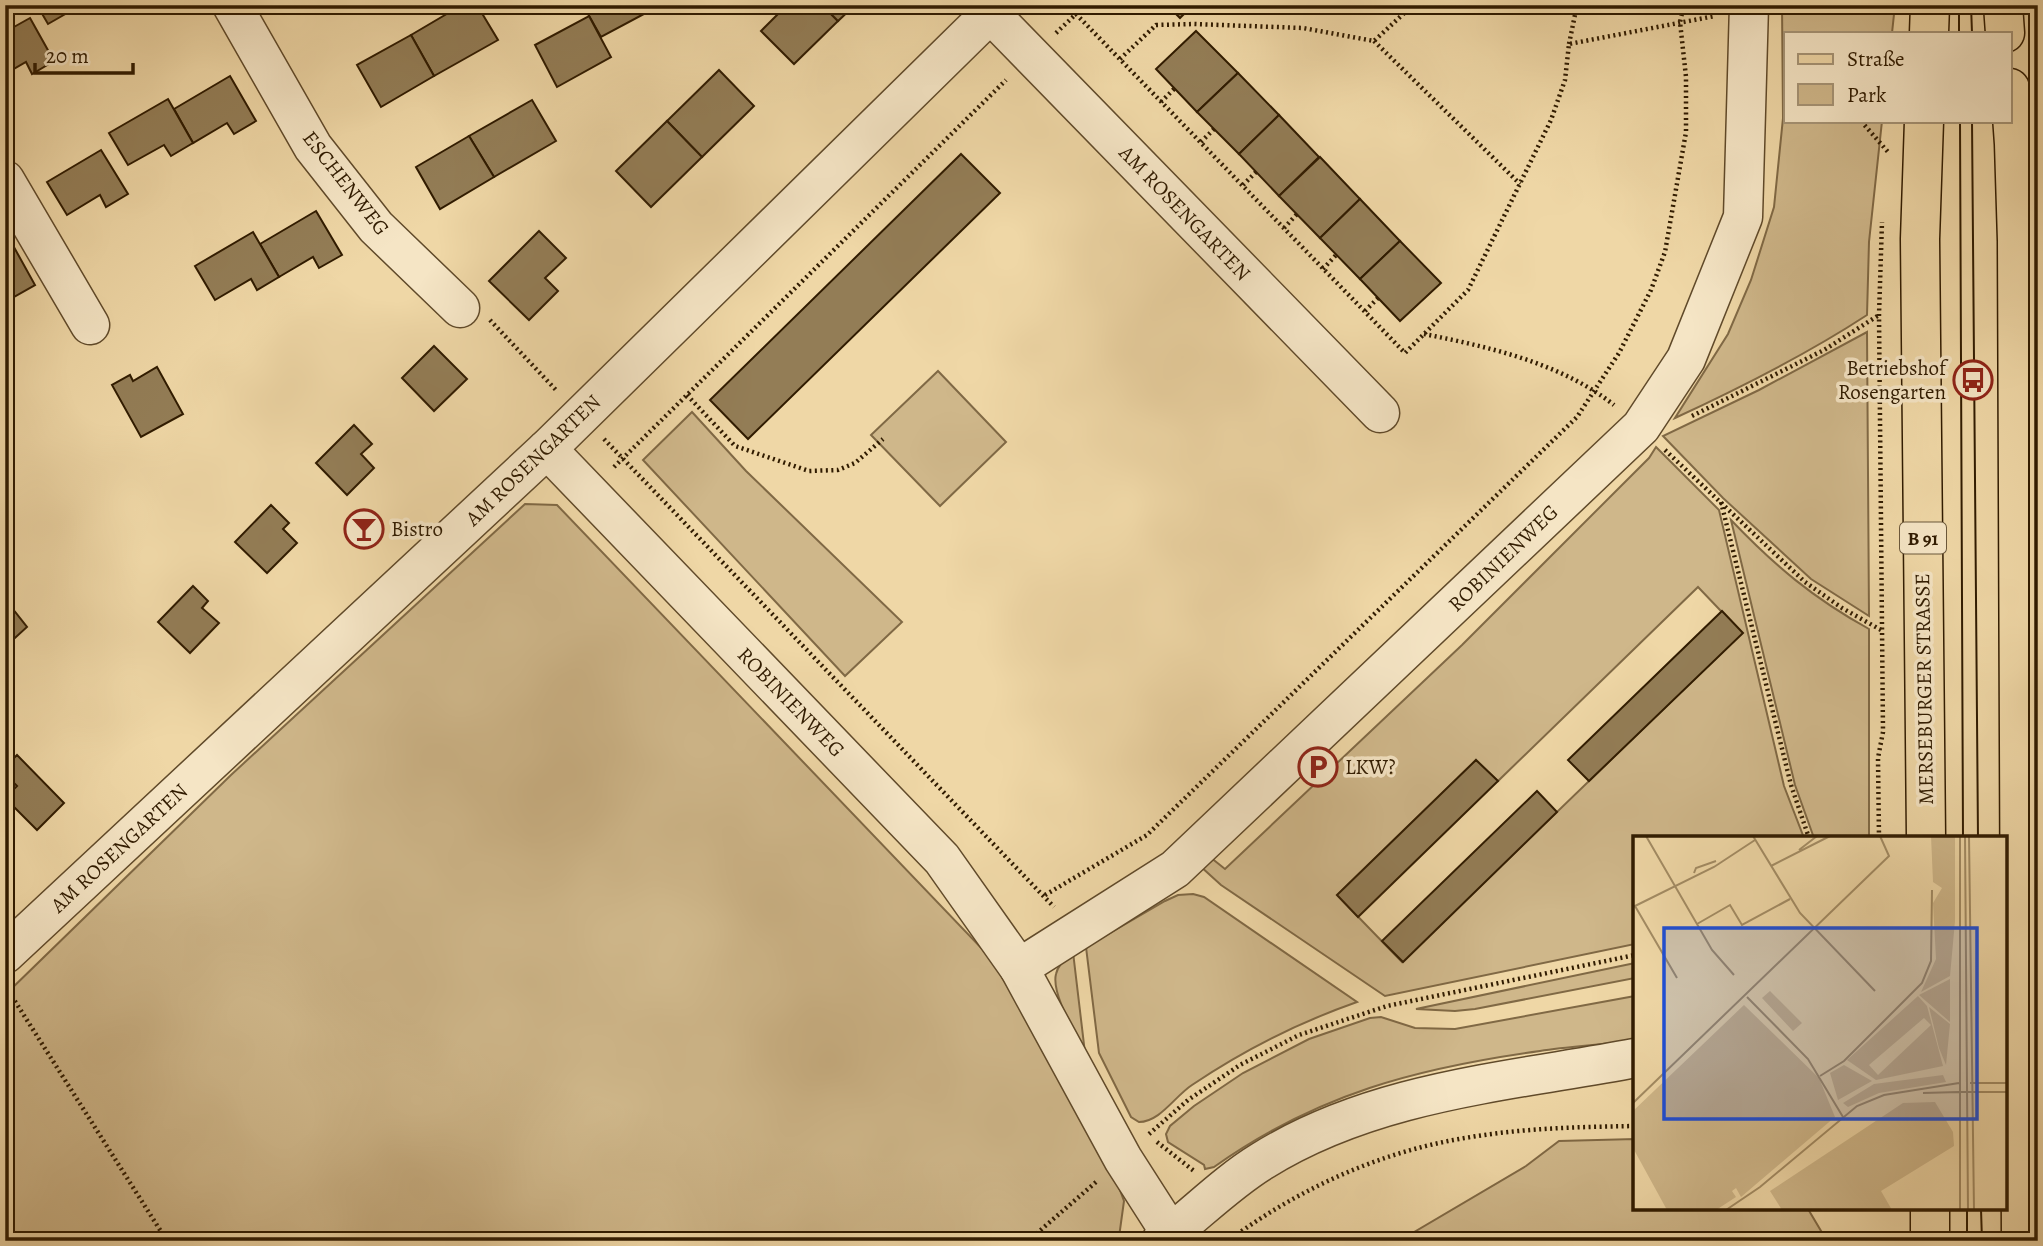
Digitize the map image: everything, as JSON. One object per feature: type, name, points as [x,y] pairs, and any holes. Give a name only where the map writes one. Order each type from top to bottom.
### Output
[{"type":"main road","points":[[1929,32],[1930,5]]},
{"type":"main road","points":[[2003,5],[2006,32]]},
{"type":"main road","points":[[2011,102],[2017,254],[2021,1241]]},
{"type":"main road","name":"MERSEBURGER STRASSE","points":[[1924,122],[1920,239],[1926,836]]},
{"type":"main road","points":[[1930,1211],[1930,1241]]},
{"type":"street","name":"ESCHENWEG","points":[[232,5],[313,147],[376,227],[460,308]]},
{"type":"street","name":"ROBINIENWEG","points":[[1019,968],[1175,869],[1641,427],[1686,359],[1743,217],[1749,7]]},
{"type":"street","name":"AM ROSENGARTEN","points":[[5,954],[547,450],[990,8],[1031,56],[1380,413]]},
{"type":"street","points":[[5,180],[90,325]]},
{"type":"street","name":"ROBINIENWEG","points":[[547,450],[942,859],[1019,968],[1166,1237]]},
{"type":"street","points":[[1166,1237],[1261,1161],[1319,1132],[1373,1110],[1434,1093],[1633,1058]]},
{"type":"street","points":[[1511,1079],[1633,1076]]},
{"type":"path","points":[[1374,41],[1413,5]]},
{"type":"path","points":[[588,492],[1076,14],[1405,353],[1468,290],[1551,120],[1565,80],[1577,5]]},
{"type":"path","points":[[1045,895],[1147,835],[1577,417],[1619,353],[1651,290],[1665,252],[1686,132],[1686,77],[1680,22],[1684,5]]},
{"type":"path","points":[[1569,44],[1749,7]]},
{"type":"path","points":[[1120,59],[1156,25],[1194,23],[1303,28],[1374,41],[1520,184]]},
{"type":"path","points":[[1161,102],[1175,88]]},
{"type":"path","points":[[1862,122],[1890,155],[1891,143]]},
{"type":"path","points":[[1200,142],[1214,129]]},
{"type":"path","points":[[1243,186],[1256,172]]},
{"type":"path","points":[[1284,228],[1297,214]]},
{"type":"path","points":[[1879,836],[1878,758],[1883,732],[1879,315],[1883,215]]},
{"type":"path","points":[[1323,269],[1336,255]]},
{"type":"path","points":[[1365,312],[1378,298]]},
{"type":"path","points":[[460,308],[473,302],[1045,895],[1075,933]]},
{"type":"path","points":[[1641,427],[1673,425],[1824,350],[1879,315]]},
{"type":"path","points":[[1424,334],[1465,342],[1532,362],[1595,390]]},
{"type":"path","points":[[687,395],[735,446],[809,471],[838,470],[855,463],[883,439]]},
{"type":"path","points":[[1641,427],[1805,582],[1842,608],[1881,630]]},
{"type":"path","points":[[1721,502],[1791,785],[1808,836]]},
{"type":"path","points":[[1028,1241],[1188,1100],[1240,1065],[1299,1035],[1387,1006],[1633,955]]},
{"type":"path","points":[[5,986],[167,1241]]},
{"type":"path","points":[[1228,1241],[1283,1203],[1325,1182],[1416,1149],[1465,1138],[1513,1132],[1633,1126]]},
{"type":"green space","points":[[1782,5],[1895,5],[1892,32],[1784,32],[1784,122],[1882,122],[1869,242],[1867,315],[1773,370],[1675,418],[1728,334],[1751,280],[1774,207],[1783,118]]},
{"type":"green space","points":[[1867,332],[1869,616],[1811,579],[1723,498],[1663,436],[1759,390]]},
{"type":"green space","points":[[938,371],[1006,442],[940,506],[871,435]]},
{"type":"green space","points":[[692,412],[746,471],[902,622],[845,676],[643,460]]},
{"type":"green space","points":[[1656,447],[1719,510],[1784,786],[1803,836],[1633,836],[1633,944],[1385,996],[1221,885],[1199,865],[1210,857],[1225,869],[1462,645],[1649,458]],"holes":[[[1698,587],[1742,633],[1402,962],[1337,895],[1476,760],[1498,781]]]},
{"type":"green space","points":[[525,504],[557,505],[1011,979],[1110,1163],[1124,1201],[1119,1237],[1116,1241],[5,1241],[5,995],[231,775]]},
{"type":"green space","points":[[1731,520],[1796,580],[1869,629],[1869,836],[1813,836],[1795,785]]},
{"type":"green space","points":[[1193,894],[1204,897],[1357,1002],[1292,1028],[1231,1060],[1192,1085],[1154,1118],[1139,1122],[1131,1117],[1099,1053],[1086,947],[1165,901],[1178,895]]},
{"type":"green space","points":[[1073,952],[1085,1053],[1061,1003],[1055,982],[1059,967]]},
{"type":"green space","points":[[1633,963],[1633,978],[1475,1009],[1416,1009]]},
{"type":"green space","points":[[1633,996],[1633,1040],[1495,1058],[1410,1076],[1370,1088],[1291,1120],[1214,1167],[1205,1169],[1204,1165],[1168,1142],[1166,1134],[1170,1126],[1194,1106],[1243,1073],[1309,1039],[1370,1018],[1381,1017],[1415,1028],[1455,1029]]},
{"type":"green space","points":[[1633,1139],[1633,1211],[1809,1211],[1827,1241],[1399,1241],[1526,1166],[1559,1141]]},
{"type":"building","points":[[37,5],[81,5],[48,24]]},
{"type":"building","points":[[462,5],[477,5],[498,40],[434,76],[411,35]]},
{"type":"building","points":[[583,5],[656,5],[657,7],[601,37]]},
{"type":"building","points":[[787,5],[822,5],[838,21],[794,64],[761,31]]},
{"type":"building","points":[[822,5],[855,5],[838,21]]},
{"type":"building","points":[[1167,5],[1193,5],[1180,18]]},
{"type":"building","points":[[589,16],[611,57],[557,87],[535,45]]},
{"type":"building","points":[[30,18],[54,61],[32,74],[26,62],[5,74],[5,32]]},
{"type":"building","points":[[1196,31],[1238,73],[1197,112],[1156,69]]},
{"type":"building","points":[[411,35],[434,76],[381,107],[357,65]]},
{"type":"building","points":[[719,70],[754,106],[702,157],[667,121]]},
{"type":"building","points":[[1238,73],[1279,115],[1239,154],[1197,112]]},
{"type":"building","points":[[230,76],[256,121],[234,134],[227,123],[193,143],[174,109]]},
{"type":"building","points":[[168,99],[193,143],[171,156],[164,145],[128,165],[109,133]]},
{"type":"building","points":[[532,100],[556,141],[494,177],[469,136]]},
{"type":"building","points":[[1279,115],[1319,157],[1279,196],[1239,154]]},
{"type":"building","points":[[667,121],[702,157],[651,207],[616,171]]},
{"type":"building","points":[[469,136],[494,177],[440,209],[416,167]]},
{"type":"building","points":[[101,150],[128,194],[106,207],[100,195],[67,215],[47,182]]},
{"type":"building","points":[[961,154],[1000,193],[748,439],[710,400]]},
{"type":"building","points":[[1320,157],[1360,199],[1320,238],[1279,196]]},
{"type":"building","points":[[1360,199],[1400,241],[1360,279],[1320,238]]},
{"type":"building","points":[[316,211],[342,255],[319,268],[313,257],[279,277],[260,244]]},
{"type":"building","points":[[5,231],[35,285],[5,302]]},
{"type":"building","points":[[539,231],[566,258],[545,278],[558,291],[529,320],[489,281]]},
{"type":"building","points":[[253,232],[279,277],[257,290],[251,279],[215,300],[195,266]]},
{"type":"building","points":[[1400,241],[1441,283],[1400,321],[1360,279]]},
{"type":"building","points":[[434,346],[467,379],[434,411],[402,378]]},
{"type":"building","points":[[157,367],[183,414],[141,437],[112,385],[130,375],[133,381]]},
{"type":"building","points":[[354,425],[372,444],[361,454],[374,468],[347,495],[316,463]]},
{"type":"building","points":[[271,505],[289,523],[283,529],[297,543],[267,573],[235,542]]},
{"type":"building","points":[[193,586],[208,601],[202,608],[219,623],[190,653],[158,622]]},
{"type":"building","points":[[5,599],[27,627],[5,647]]},
{"type":"building","points":[[1722,611],[1743,633],[1589,781],[1568,760]]},
{"type":"building","points":[[17,755],[64,803],[37,830],[5,798],[17,786],[5,774],[5,767]]},
{"type":"building","points":[[1476,760],[1498,781],[1358,917],[1337,895]]},
{"type":"building","points":[[1537,791],[1557,812],[1403,962],[1382,941]]},
{"type":"tram line","points":[[1959,5],[1959,32]]},
{"type":"tram line","points":[[1971,5],[1972,32]]},
{"type":"tram line","points":[[1960,122],[1963,836]]},
{"type":"tram line","points":[[1972,122],[1978,836]]},
{"type":"tram line","points":[[1967,1211],[1967,1241]]},
{"type":"tram line","points":[[1981,1211],[1982,1241]]},
{"type":"place","name":"Betriebshof Rosengarten","points":[[1973,380]]},
{"type":"place","name":"Bistro","points":[[364,529]]},
{"type":"place","name":"LKW?","points":[[1318,767]]}]
